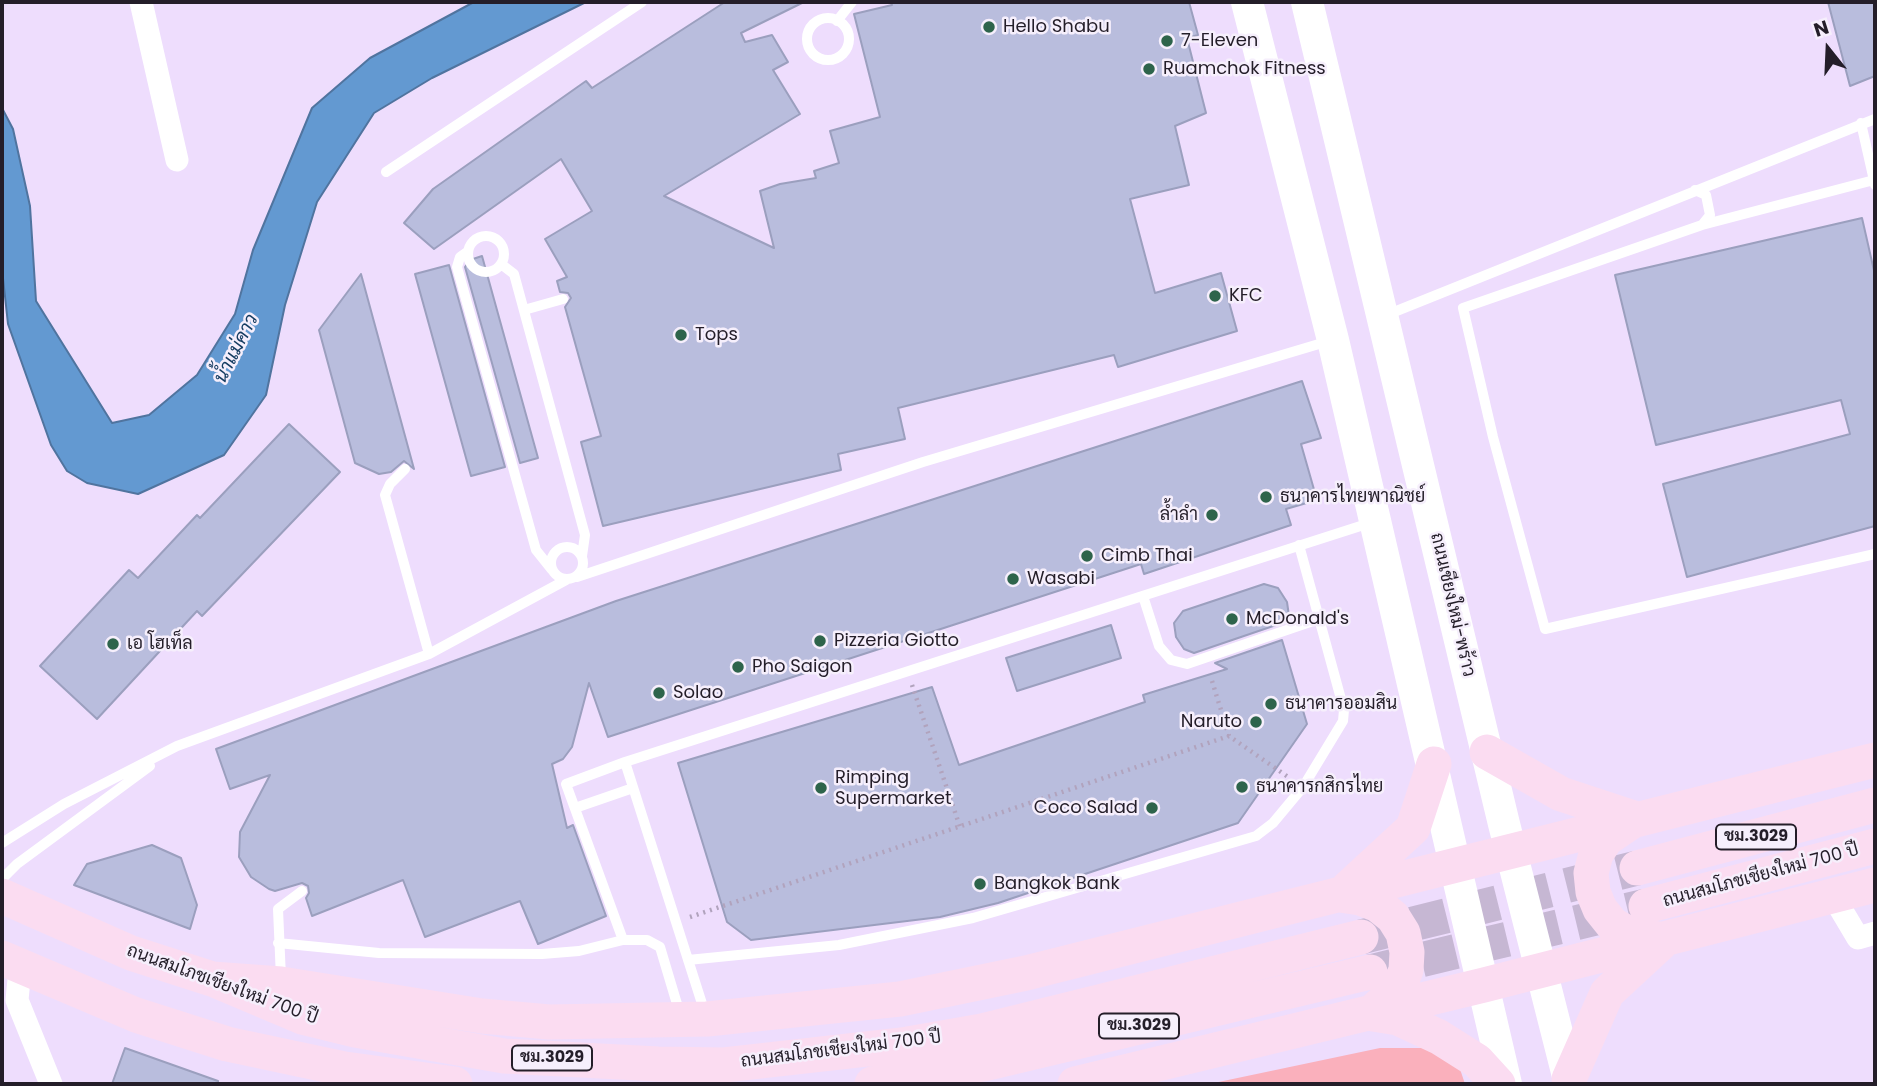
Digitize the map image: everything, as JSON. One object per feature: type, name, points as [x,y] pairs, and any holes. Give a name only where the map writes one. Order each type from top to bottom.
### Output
[{"type":"main road","points":[[1247,2],[1376,521],[1506,1084]]},
{"type":"main road","name":"ถนนเชียงใหม่-พร้าว","points":[[1307,2],[1511,850],[1570,1082]]},
{"type":"main road","points":[[1488,752],[1561,794],[1639,819]]},
{"type":"main road","points":[[212,979],[281,984],[482,1017],[549,1022],[695,1019],[900,999],[971,986],[1875,760]]},
{"type":"main road","points":[[1340,895],[1377,865],[1413,828],[1434,764]]},
{"type":"main road","name":"ชม.3029","points":[[1637,868],[1875,805]]},
{"type":"main road","points":[[1639,819],[1621,826],[1606,838],[1596,855],[1591,873],[1593,892],[1600,909],[1612,924],[1629,934],[1666,939]]},
{"type":"main road","name":"ถนนสมโภชเชียงใหม่ 700 ปี","points":[[1646,906],[1875,846]]},
{"type":"main road","points":[[1075,1084],[1484,985],[1875,885]]},
{"type":"main road","points":[[1340,895],[1360,898],[1378,905],[1393,917],[1403,933],[1407,951],[1406,970],[1399,988],[1370,1013]]},
{"type":"main road","name":"ถนนสมโภชเชียงใหม่ 700 ปี","points":[[2,896],[131,953],[212,979],[302,1017],[355,1030],[504,1056],[724,1065],[821,1057],[982,1031],[1360,937]]},
{"type":"main road","points":[[1570,1082],[1607,993],[1666,939]]},
{"type":"main road","points":[[11,964],[136,1015],[227,1044],[345,1069],[455,1084]]},
{"type":"main road","name":"ถนนสมโภชเชียงใหม่ 700 ปี","points":[[872,1084],[988,1063],[1370,972]]},
{"type":"main road","points":[[1370,1013],[1398,1018],[1439,1037],[1477,1061],[1498,1084]]},
{"type":"main road","points":[[227,1044],[310,1084]]},
{"type":"street","points":[[141,2],[177,160]]},
{"type":"street","points":[[1833,896],[1858,938],[1875,933]]},
{"type":"street","points":[[11,964],[17,1000],[51,1084]]},
{"type":"lane","points":[[386,172],[642,2]]},
{"type":"lane","points":[[837,21],[852,2]]},
{"type":"lane","points":[[1383,316],[1861,122],[1875,119]]},
{"type":"lane","points":[[1861,122],[1875,182],[1702,225],[1463,307],[1493,437],[1545,629],[1875,554]]},
{"type":"lane","points":[[1695,190],[1706,195],[1710,215],[1702,225]]},
{"type":"lane","points":[[467,252],[471,265],[480,271],[492,271],[501,264],[502,247],[488,237],[477,239],[460,257],[457,267],[536,550],[559,578],[571,578],[923,462],[1332,340]]},
{"type":"lane","points":[[2,843],[64,804],[177,746],[429,654],[583,569],[584,535],[524,310],[514,274],[501,264]]},
{"type":"lane","points":[[524,310],[562,299]]},
{"type":"lane","points":[[405,469],[390,484],[385,495],[429,654]]},
{"type":"lane","points":[[623,940],[566,784],[625,762],[1376,521]]},
{"type":"lane","points":[[688,960],[839,945],[973,918],[1256,836],[1273,823],[1303,787],[1334,740],[1345,710],[1298,545]]},
{"type":"lane","points":[[552,570],[551,558],[560,548],[572,548],[582,556]]},
{"type":"lane","points":[[1143,596],[1159,646],[1171,660],[1187,664],[1319,619]]},
{"type":"lane","points":[[2,879],[17,864],[177,746]]},
{"type":"lane","points":[[625,762],[688,960],[695,1019]]},
{"type":"lane","points":[[575,808],[633,788]]},
{"type":"lane","points":[[281,984],[278,909],[302,891]]},
{"type":"lane","points":[[278,943],[379,953],[542,954],[579,951],[623,940],[657,943],[681,936]]},
{"type":"lane","points":[[657,943],[695,1019]]},
{"type":"path","points":[[907,671],[960,827]]},
{"type":"path","points":[[1212,681],[1229,736],[1303,787]]},
{"type":"path","points":[[676,922],[1229,736]]},
{"type":"shaded area","points":[[1380,1048],[1427,1048],[1459,1066],[1465,1084],[1209,1084]]},
{"type":"water","name":"น้ำแม่คาว","points":[[474,2],[586,2],[432,78],[374,113],[317,202],[285,305],[266,395],[224,455],[138,494],[87,483],[67,471],[51,445],[8,324],[2,269],[2,108],[13,129],[30,206],[36,301],[112,423],[149,415],[197,375],[235,314],[253,250],[312,108],[370,58]]},
{"type":"building","points":[[725,2],[804,2],[741,33],[745,42],[772,35],[788,62],[773,70],[800,114],[664,196],[774,248],[760,191],[780,184],[816,178],[814,171],[839,163],[830,131],[880,117],[854,14],[892,5],[891,2],[1189,2],[1198,35],[1187,38],[1206,113],[1175,126],[1189,185],[1130,199],[1155,293],[1221,273],[1237,331],[1118,367],[1114,355],[898,408],[905,439],[838,454],[841,470],[603,526],[581,442],[601,436],[565,307],[571,298],[568,293],[560,292],[557,281],[567,277],[545,239],[592,211],[561,159],[434,249],[404,223],[433,189],[586,81],[592,88]]},
{"type":"building","points":[[1828,2],[1875,2],[1875,76],[1850,86]]},
{"type":"building","points":[[1862,218],[1875,275],[1875,526],[1687,577],[1663,484],[1850,434],[1841,400],[1656,445],[1615,275]]},
{"type":"building","points":[[482,256],[538,458],[520,463],[465,267],[470,260]]},
{"type":"building","points":[[449,265],[505,467],[471,476],[415,274]]},
{"type":"building","points":[[361,274],[414,469],[404,461],[391,472],[379,474],[355,463],[319,330]]},
{"type":"building","points":[[1302,381],[1321,438],[1301,444],[1317,500],[1286,509],[1291,525],[1144,574],[1141,564],[608,737],[589,683],[572,747],[563,759],[552,764],[567,828],[573,825],[606,916],[538,944],[520,901],[425,937],[403,880],[312,916],[306,898],[309,893],[308,886],[302,883],[275,891],[269,889],[251,877],[239,857],[240,832],[270,775],[230,789],[216,749],[616,601]]},
{"type":"building","points":[[289,424],[340,472],[202,616],[197,611],[97,719],[40,666],[129,570],[138,578],[197,515],[200,518]]},
{"type":"building","name":"McDonald's","points":[[1264,584],[1278,588],[1287,602],[1289,616],[1285,622],[1194,653],[1184,649],[1176,637],[1174,623],[1183,611]]},
{"type":"building","points":[[1111,625],[1121,658],[1017,691],[1006,658]]},
{"type":"building","points":[[1282,640],[1307,724],[1238,823],[998,903],[940,917],[751,940],[727,922],[678,763],[932,687],[959,765],[1145,702],[1143,695],[1227,669],[1215,663]]},
{"type":"building","points":[[152,845],[181,858],[197,905],[190,929],[74,885],[87,864]]},
{"type":"building","points":[[125,1048],[218,1081],[218,1084],[112,1084]]},
{"type":"tunnel","points":[[1361,937],[1637,868]]},
{"type":"tunnel","points":[[1370,972],[1646,906]]},
{"type":"place","name":"Hello Shabu","points":[[989,27]]},
{"type":"place","name":"7-Eleven","points":[[1167,41]]},
{"type":"place","name":"Ruamchok Fitness","points":[[1149,69]]},
{"type":"place","name":"KFC","points":[[1215,296]]},
{"type":"place","name":"Tops","points":[[681,335]]},
{"type":"place","name":"ธนาคารไทยพาณิชย์","points":[[1266,497]]},
{"type":"place","name":"ล้ำลำ","points":[[1212,515]]},
{"type":"place","name":"Cimb Thai","points":[[1087,556]]},
{"type":"place","name":"Wasabi","points":[[1013,579]]},
{"type":"place","name":"McDonald's","points":[[1232,619]]},
{"type":"place","name":"Pizzeria Giotto","points":[[820,641]]},
{"type":"place","name":"เอ โฮเท็ล","points":[[113,644]]},
{"type":"place","name":"Pho Saigon","points":[[738,667]]},
{"type":"place","name":"Solao","points":[[659,693]]},
{"type":"place","name":"ธนาคารออมสิน","points":[[1271,704]]},
{"type":"place","name":"Naruto","points":[[1256,722]]},
{"type":"place","name":"ธนาคารกสิกรไทย","points":[[1242,787]]},
{"type":"place","name":"Rimping Supermarket","points":[[821,788]]},
{"type":"place","name":"Coco Salad","points":[[1152,808]]},
{"type":"place","name":"Bangkok Bank","points":[[980,884]]}]
